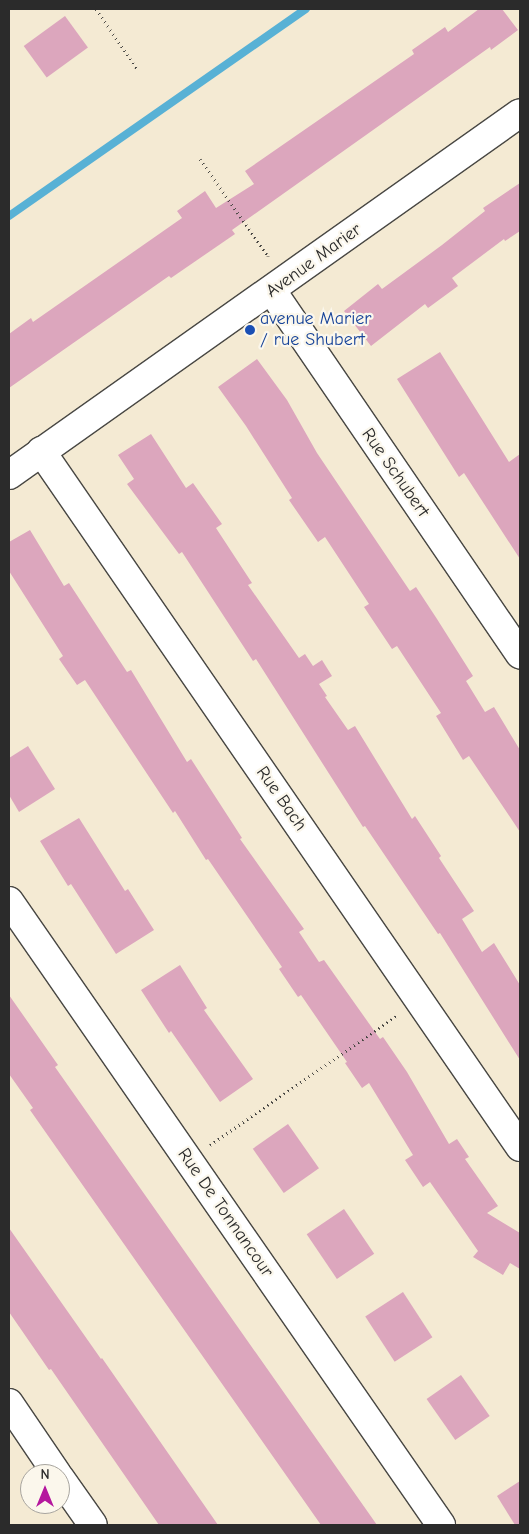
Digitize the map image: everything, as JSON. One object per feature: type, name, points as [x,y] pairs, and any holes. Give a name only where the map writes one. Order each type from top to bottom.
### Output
[{"type":"street","name":"Avenue Marier","points":[[9,475],[272,291],[520,113]]},
{"type":"street","name":"Rue Schubert","points":[[272,291],[520,654]]},
{"type":"street","name":"Rue Bach","points":[[42,451],[520,1147]]},
{"type":"street","name":"Rue De Tonnancour","points":[[9,901],[441,1525]]},
{"type":"street","points":[[9,1403],[51,1464]]},
{"type":"street","points":[[70,1495],[87,1523]]},
{"type":"path","points":[[96,9],[138,70]]},
{"type":"path","points":[[200,159],[268,256]]},
{"type":"path","points":[[203,1150],[406,1010]]},
{"type":"building","points":[[479,9],[502,9],[518,30],[491,50],[490,47],[232,230],[235,234],[171,278],[169,276],[9,388],[9,334],[31,318],[33,322],[182,218],[177,211],[205,191],[216,208],[254,184],[245,171],[414,54],[412,50],[445,27],[448,32]]},
{"type":"building","points":[[65,16],[88,48],[47,78],[24,46]]},
{"type":"building","points":[[520,183],[520,231],[505,241],[504,239],[452,278],[458,286],[428,308],[425,304],[371,346],[344,311],[378,284],[382,289],[485,211],[483,208]]},
{"type":"building","points":[[440,352],[509,462],[520,454],[520,559],[464,473],[459,477],[397,379]]},
{"type":"building","points":[[257,359],[287,400],[317,453],[410,591],[416,587],[437,619],[473,676],[466,681],[485,712],[494,707],[520,750],[520,832],[469,756],[463,760],[436,716],[441,713],[397,646],[392,649],[364,607],[369,604],[325,537],[318,542],[289,500],[292,498],[246,426],[218,387]]},
{"type":"building","points":[[151,434],[186,488],[193,483],[222,524],[216,528],[252,583],[248,585],[299,658],[305,654],[313,666],[322,660],[332,676],[319,684],[327,696],[325,697],[348,730],[355,726],[412,819],[415,816],[441,856],[439,858],[474,911],[462,919],[482,952],[494,943],[520,985],[520,1060],[440,933],[438,934],[365,826],[363,827],[256,659],[253,661],[182,552],[179,554],[127,484],[134,479],[118,455]]},
{"type":"building","points":[[30,530],[64,586],[69,583],[127,672],[131,670],[187,762],[191,759],[242,838],[240,839],[304,929],[299,932],[319,962],[324,960],[380,1039],[383,1037],[407,1072],[449,1144],[457,1139],[469,1157],[465,1159],[498,1206],[487,1213],[520,1233],[520,1269],[510,1263],[503,1275],[473,1257],[478,1251],[430,1182],[423,1187],[405,1160],[413,1155],[369,1083],[362,1088],[345,1063],[347,1062],[301,995],[298,997],[279,969],[282,967],[208,859],[206,860],[175,811],[173,813],[85,680],[77,685],[59,659],[63,656],[9,571],[9,542]]},
{"type":"building","points":[[28,746],[55,789],[19,812],[9,795],[9,758]]},
{"type":"building","points":[[79,818],[125,891],[128,889],[154,930],[116,954],[71,884],[68,886],[40,841]]},
{"type":"building","points":[[180,965],[207,1008],[204,1010],[253,1079],[220,1102],[171,1031],[169,1033],[141,990]]},
{"type":"building","points":[[9,995],[58,1065],[55,1067],[377,1525],[321,1525],[30,1110],[33,1108],[9,1074]]},
{"type":"building","points":[[288,1124],[319,1168],[284,1193],[253,1149]]},
{"type":"building","points":[[344,1209],[374,1254],[337,1279],[307,1234]]},
{"type":"building","points":[[9,1228],[218,1525],[159,1525],[51,1369],[49,1370],[9,1312]]},
{"type":"building","points":[[403,1292],[432,1337],[395,1362],[365,1317]]},
{"type":"building","points":[[461,1375],[490,1416],[455,1440],[427,1399]]},
{"type":"building","points":[[520,1481],[520,1525],[515,1525],[497,1496]]},
{"type":"waterway","points":[[9,216],[306,9]]},
{"type":"place","name":"avenue Marier / rue Shubert","points":[[250,330]]}]
